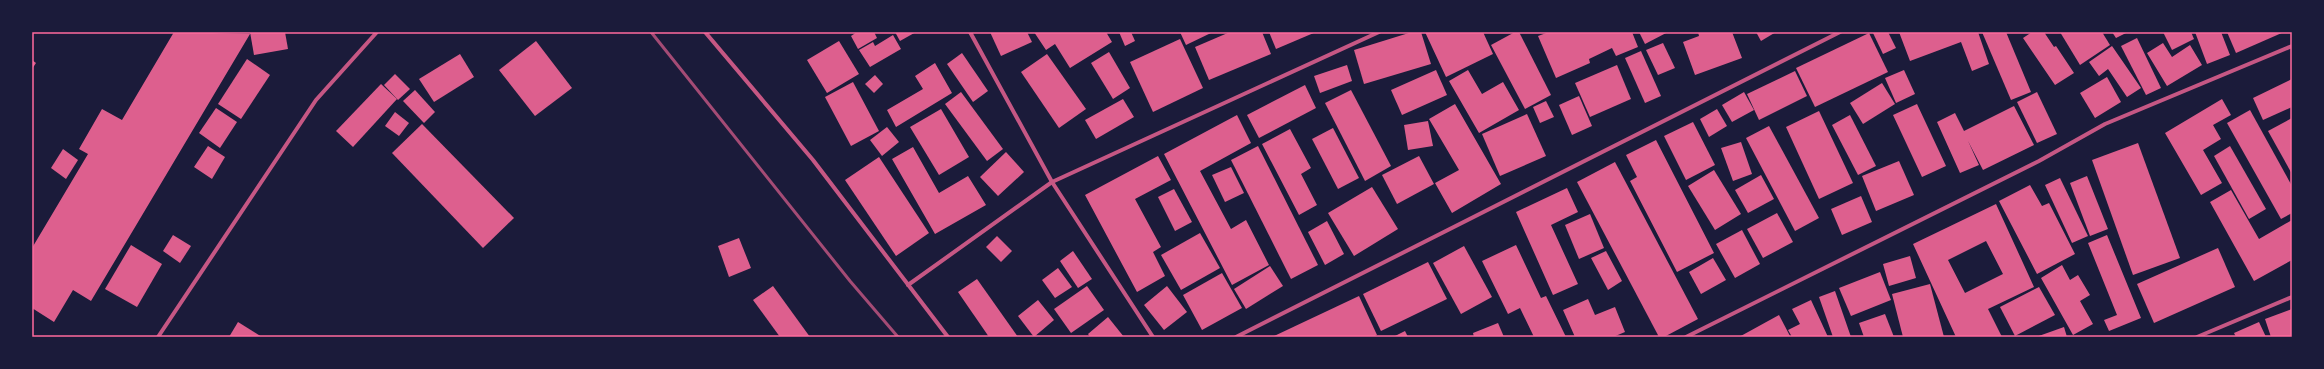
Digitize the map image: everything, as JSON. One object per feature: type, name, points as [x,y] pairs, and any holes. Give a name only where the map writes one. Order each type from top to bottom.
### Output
[{"type":"street","points":[[158,337],[316,100],[377,32]]},
{"type":"street","points":[[706,32],[813,160],[948,337]]},
{"type":"street","points":[[970,32],[1052,182],[1153,337]]},
{"type":"street","points":[[908,285],[1052,182],[1379,32]]},
{"type":"street","points":[[1236,337],[1840,32]]},
{"type":"street","points":[[1686,337],[2039,161],[2105,124],[2292,46]]},
{"type":"street","points":[[2197,337],[2292,297]]},
{"type":"building","points":[[174,32],[250,34],[91,301],[73,290],[54,322],[32,308],[32,248],[88,154],[79,149],[102,109],[122,120]]},
{"type":"building","points":[[250,32],[285,32],[288,49],[254,55]]},
{"type":"building","points":[[857,32],[874,32],[877,38],[858,49],[851,36]]},
{"type":"building","points":[[895,32],[916,32],[900,41]]},
{"type":"building","points":[[990,32],[1027,32],[1032,42],[1001,56]]},
{"type":"building","points":[[1034,32],[1106,32],[1112,42],[1070,68],[1055,44],[1046,50]]},
{"type":"building","points":[[1119,32],[1131,32],[1135,41],[1125,46]]},
{"type":"building","points":[[1180,32],[1213,32],[1186,45]]},
{"type":"building","points":[[1230,32],[1262,32],[1271,54],[1209,80],[1195,47]]},
{"type":"building","points":[[1269,32],[1316,32],[1276,49]]},
{"type":"building","points":[[1412,32],[1421,32],[1431,64],[1364,84],[1354,50]]},
{"type":"building","points":[[1425,32],[1483,32],[1493,54],[1446,77]]},
{"type":"building","points":[[1515,32],[1519,32],[1551,95],[1525,109],[1491,45]]},
{"type":"building","points":[[1549,32],[1632,32],[1638,47],[1616,56],[1612,48],[1589,59],[1590,63],[1556,78],[1538,36]]},
{"type":"building","points":[[1639,32],[1668,32],[1645,44]]},
{"type":"building","points":[[1698,32],[1732,32],[1742,58],[1695,75],[1683,42],[1699,36]]},
{"type":"building","points":[[1756,32],[1776,32],[1761,41]]},
{"type":"building","points":[[1888,32],[1896,48],[1883,54],[1873,33]]},
{"type":"building","points":[[1899,32],[1978,32],[1989,64],[1972,71],[1961,42],[1910,61]]},
{"type":"building","points":[[1982,32],[2006,32],[2031,92],[2011,100]]},
{"type":"building","points":[[2032,32],[2044,32],[2054,47],[2056,46],[2074,73],[2055,85],[2023,38]]},
{"type":"building","points":[[2060,32],[2102,32],[2110,45],[2080,65]]},
{"type":"building","points":[[2112,32],[2128,32],[2116,38]]},
{"type":"building","points":[[2163,32],[2191,32],[2194,39],[2172,50]]},
{"type":"building","points":[[2195,32],[2221,32],[2230,55],[2207,64]]},
{"type":"building","points":[[2227,32],[2284,32],[2236,53]]},
{"type":"building","points":[[1869,33],[1888,72],[1815,107],[1796,68]]},
{"type":"building","points":[[893,35],[901,49],[870,67],[859,50],[873,42],[875,46]]},
{"type":"building","points":[[2137,38],[2161,88],[2146,95],[2121,46]]},
{"type":"building","points":[[1180,39],[1203,88],[1153,112],[1130,62]]},
{"type":"building","points":[[536,41],[572,88],[535,116],[499,70]]},
{"type":"building","points":[[839,41],[859,74],[827,93],[807,60]]},
{"type":"building","points":[[1663,43],[1675,68],[1658,75],[1646,50]]},
{"type":"building","points":[[2163,43],[2172,57],[2190,45],[2202,65],[2167,86],[2147,53]]},
{"type":"building","points":[[2112,46],[2141,88],[2127,97],[2108,69],[2099,76],[2089,62]]},
{"type":"building","points":[[1641,51],[1661,96],[1645,103],[1625,58]]},
{"type":"building","points":[[1109,52],[1130,88],[1113,99],[1091,63]]},
{"type":"building","points":[[962,53],[988,91],[973,102],[947,64]]},
{"type":"building","points":[[460,54],[474,77],[434,102],[419,79]]},
{"type":"building","points":[[1047,54],[1086,109],[1059,128],[1021,72]]},
{"type":"building","points":[[247,59],[270,75],[241,119],[218,104]]},
{"type":"building","points":[[32,60],[36,63],[32,69]]},
{"type":"building","points":[[935,63],[952,93],[896,127],[887,110],[923,89],[915,76]]},
{"type":"building","points":[[1347,65],[1352,81],[1320,93],[1314,76]]},
{"type":"building","points":[[1617,65],[1631,99],[1590,117],[1575,83]]},
{"type":"building","points":[[1436,70],[1447,95],[1402,115],[1391,90]]},
{"type":"building","points":[[1468,70],[1482,94],[1503,82],[1519,110],[1479,133],[1449,81]]},
{"type":"building","points":[[1904,70],[1915,94],[1896,103],[1885,78]]},
{"type":"building","points":[[1795,71],[1807,96],[1759,120],[1747,94]]},
{"type":"building","points":[[395,74],[410,89],[398,100],[384,85]]},
{"type":"building","points":[[875,75],[883,84],[874,93],[865,84]]},
{"type":"building","points":[[2107,77],[2121,102],[2095,118],[2080,93]]},
{"type":"building","points":[[2292,79],[2292,107],[2263,120],[2253,98]]},
{"type":"building","points":[[853,82],[879,131],[851,146],[825,97]]},
{"type":"building","points":[[1882,83],[1895,104],[1863,124],[1850,103]]},
{"type":"building","points":[[381,84],[397,99],[353,147],[336,131]]},
{"type":"building","points":[[1305,85],[1316,108],[1259,138],[1247,115]]},
{"type":"building","points":[[415,90],[435,112],[424,123],[403,101]]},
{"type":"building","points":[[1351,90],[1391,166],[1365,181],[1325,103]]},
{"type":"building","points":[[961,92],[1003,149],[987,161],[945,104]]},
{"type":"building","points":[[1744,92],[1754,110],[1732,122],[1722,105]]},
{"type":"building","points":[[2037,92],[2057,134],[2037,143],[2017,102]]},
{"type":"building","points":[[1579,96],[1592,126],[1572,135],[1559,105]]},
{"type":"building","points":[[1123,99],[1134,117],[1096,139],[1085,120]]},
{"type":"building","points":[[2222,99],[2231,115],[2213,125],[2221,139],[2203,150],[2222,183],[2201,195],[2165,133]]},
{"type":"building","points":[[1546,101],[1554,117],[1540,123],[1533,107]]},
{"type":"building","points":[[1455,104],[1501,184],[1452,213],[1435,183],[1459,170],[1429,119]]},
{"type":"building","points":[[1917,104],[1946,166],[1922,177],[1893,115]]},
{"type":"building","points":[[2014,106],[2034,145],[1983,170],[1968,141],[1979,165],[1960,173],[1937,122],[1955,113],[1964,131]]},
{"type":"building","points":[[216,108],[237,122],[220,148],[199,133]]},
{"type":"building","points":[[941,109],[969,157],[939,175],[910,127]]},
{"type":"building","points":[[1717,109],[1727,126],[1709,137],[1700,119]]},
{"type":"building","points":[[2250,110],[2292,186],[2292,213],[2281,219],[2227,123]]},
{"type":"building","points":[[1819,111],[1853,183],[1819,199],[1786,127]]},
{"type":"building","points":[[395,112],[409,123],[399,136],[385,126]]},
{"type":"building","points":[[1527,114],[1546,156],[1500,176],[1482,134]]},
{"type":"building","points":[[1237,115],[1251,143],[1200,171],[1231,229],[1246,220],[1269,265],[1232,285],[1164,154]]},
{"type":"building","points":[[1850,115],[1876,166],[1858,175],[1832,125]]},
{"type":"building","points":[[2292,118],[2292,174],[2268,131]]},
{"type":"building","points":[[1428,121],[1433,146],[1408,150],[1404,125]]},
{"type":"building","points":[[1693,122],[1715,165],[1686,180],[1664,136]]},
{"type":"building","points":[[422,124],[514,218],[483,248],[392,153]]},
{"type":"building","points":[[1769,126],[1819,218],[1795,231],[1746,138]]},
{"type":"building","points":[[887,127],[899,142],[882,156],[870,140]]},
{"type":"building","points":[[1333,128],[1359,178],[1338,189],[1312,139]]},
{"type":"building","points":[[1290,129],[1311,168],[1301,174],[1317,205],[1299,215],[1262,144]]},
{"type":"building","points":[[1656,140],[1714,253],[1677,272],[1630,181],[1637,177],[1626,155]]},
{"type":"building","points":[[1741,142],[1752,174],[1733,181],[1721,148]]},
{"type":"building","points":[[2138,143],[2180,258],[2133,275],[2092,160]]},
{"type":"building","points":[[208,146],[225,157],[212,179],[194,167]]},
{"type":"building","points":[[1258,146],[1318,265],[1291,279],[1231,160]]},
{"type":"building","points":[[2230,146],[2266,209],[2249,219],[2214,156]]},
{"type":"building","points":[[913,147],[939,193],[968,176],[986,205],[935,234],[892,159]]},
{"type":"building","points":[[63,149],[78,160],[66,179],[51,168]]},
{"type":"building","points":[[1006,152],[1024,172],[998,196],[980,177]]},
{"type":"building","points":[[1158,156],[1171,180],[1135,199],[1161,247],[1153,252],[1165,276],[1137,292],[1085,195]]},
{"type":"building","points":[[1419,156],[1434,184],[1397,204],[1382,175]]},
{"type":"building","points":[[879,157],[929,233],[896,256],[845,180]]},
{"type":"building","points":[[1899,161],[1914,195],[1876,211],[1862,176]]},
{"type":"building","points":[[1615,162],[1698,319],[1664,337],[1659,337],[1577,182]]},
{"type":"building","points":[[1231,167],[1244,193],[1225,202],[1212,175]]},
{"type":"building","points":[[1714,170],[1741,214],[1715,230],[1688,186]]},
{"type":"building","points":[[1761,175],[1774,199],[1748,213],[1735,190]]},
{"type":"building","points":[[2087,176],[2108,229],[2090,236],[2070,183]]},
{"type":"building","points":[[2060,178],[2088,236],[2072,243],[2045,185]]},
{"type":"building","points":[[2030,185],[2042,206],[2049,203],[2075,254],[2037,274],[1999,201]]},
{"type":"building","points":[[1372,187],[1398,229],[1354,256],[1328,213]]},
{"type":"building","points":[[1567,188],[1578,212],[1551,225],[1578,284],[1553,295],[1516,212]]},
{"type":"building","points":[[1174,189],[1192,222],[1175,231],[1158,197]]},
{"type":"building","points":[[2231,190],[2259,239],[2292,220],[2292,260],[2254,281],[2210,202]]},
{"type":"building","points":[[1861,196],[1872,222],[1842,235],[1831,209]]},
{"type":"building","points":[[1996,204],[2034,287],[1988,309],[2002,337],[1956,337],[1913,244]],"holes":[[[1986,241],[2003,274],[1965,293],[1948,260]]]},
{"type":"building","points":[[1777,213],[1793,242],[1763,258],[1747,229]]},
{"type":"building","points":[[1590,214],[1604,248],[1579,259],[1565,225]]},
{"type":"building","points":[[1327,221],[1344,254],[1325,265],[1308,232]]},
{"type":"building","points":[[1742,230],[1760,264],[1735,278],[1716,244]]},
{"type":"building","points":[[1200,233],[1220,268],[1181,290],[1161,255]]},
{"type":"building","points":[[173,235],[191,246],[180,263],[163,251]]},
{"type":"building","points":[[2107,235],[2141,318],[2109,331],[2104,320],[2117,315],[2088,243]]},
{"type":"building","points":[[997,236],[1012,251],[1001,262],[986,247]]},
{"type":"building","points":[[739,238],[751,268],[729,277],[718,246]]},
{"type":"building","points":[[131,245],[162,264],[137,307],[105,289]]},
{"type":"building","points":[[1516,245],[1541,298],[1546,296],[1566,337],[1534,337],[1520,308],[1508,314],[1482,261]]},
{"type":"building","points":[[1464,246],[1492,297],[1461,314],[1433,263]]},
{"type":"building","points":[[2218,248],[2235,287],[2154,323],[2137,284]]},
{"type":"building","points":[[1073,251],[1092,279],[1078,288],[1060,261]]},
{"type":"building","points":[[1606,251],[1622,281],[1608,290],[1591,258]]},
{"type":"building","points":[[1910,256],[1916,278],[1889,286],[1883,264]]},
{"type":"building","points":[[1713,258],[1726,280],[1701,294],[1689,272]]},
{"type":"building","points":[[1428,262],[1447,299],[1381,331],[1363,294]]},
{"type":"building","points":[[2062,265],[2070,280],[2078,275],[2090,295],[2080,301],[2093,324],[2073,335],[2041,278]]},
{"type":"building","points":[[1270,266],[1283,286],[1246,309],[1234,289]]},
{"type":"building","points":[[1058,268],[1072,287],[1055,298],[1042,280]]},
{"type":"building","points":[[1880,272],[1891,300],[1851,316],[1839,288]]},
{"type":"building","points":[[1222,273],[1242,308],[1202,330],[1183,295]]},
{"type":"building","points":[[977,279],[1018,337],[989,337],[958,292]]},
{"type":"building","points":[[1930,284],[1944,337],[1903,337],[1892,294]]},
{"type":"building","points":[[773,286],[810,337],[780,337],[753,300]]},
{"type":"building","points":[[1087,286],[1104,310],[1071,333],[1054,309]]},
{"type":"building","points":[[1167,286],[1187,312],[1164,330],[1144,305]]},
{"type":"building","points":[[2039,287],[2055,315],[2015,336],[2000,307]]},
{"type":"building","points":[[1835,291],[1851,337],[1833,337],[1819,297]]},
{"type":"building","points":[[1359,296],[1377,335],[1373,337],[1272,337]]},
{"type":"building","points":[[1588,299],[1595,315],[1615,307],[1625,332],[1613,337],[1575,337],[1563,310]]},
{"type":"building","points":[[1038,300],[1054,320],[1034,337],[1018,316]]},
{"type":"building","points":[[1811,300],[1828,337],[1792,337],[1788,330],[1800,324],[1792,309]]},
{"type":"building","points":[[2292,309],[2292,337],[2271,337],[2265,319]]},
{"type":"building","points":[[1885,314],[1894,337],[1864,337],[1859,323]]},
{"type":"building","points":[[1779,315],[1790,336],[1739,337]]},
{"type":"building","points":[[1108,317],[1124,337],[1090,337],[1088,334]]},
{"type":"building","points":[[238,322],[262,337],[229,337]]},
{"type":"building","points":[[2259,322],[2266,337],[2236,337],[2234,333]]},
{"type":"building","points":[[1498,323],[1504,337],[1474,337],[1473,333]]},
{"type":"building","points":[[2064,327],[2067,337],[2036,337]]},
{"type":"building","points":[[1405,331],[1408,337],[1393,337]]},
{"type":"railway","points":[[651,32],[850,281],[898,337]]}]
